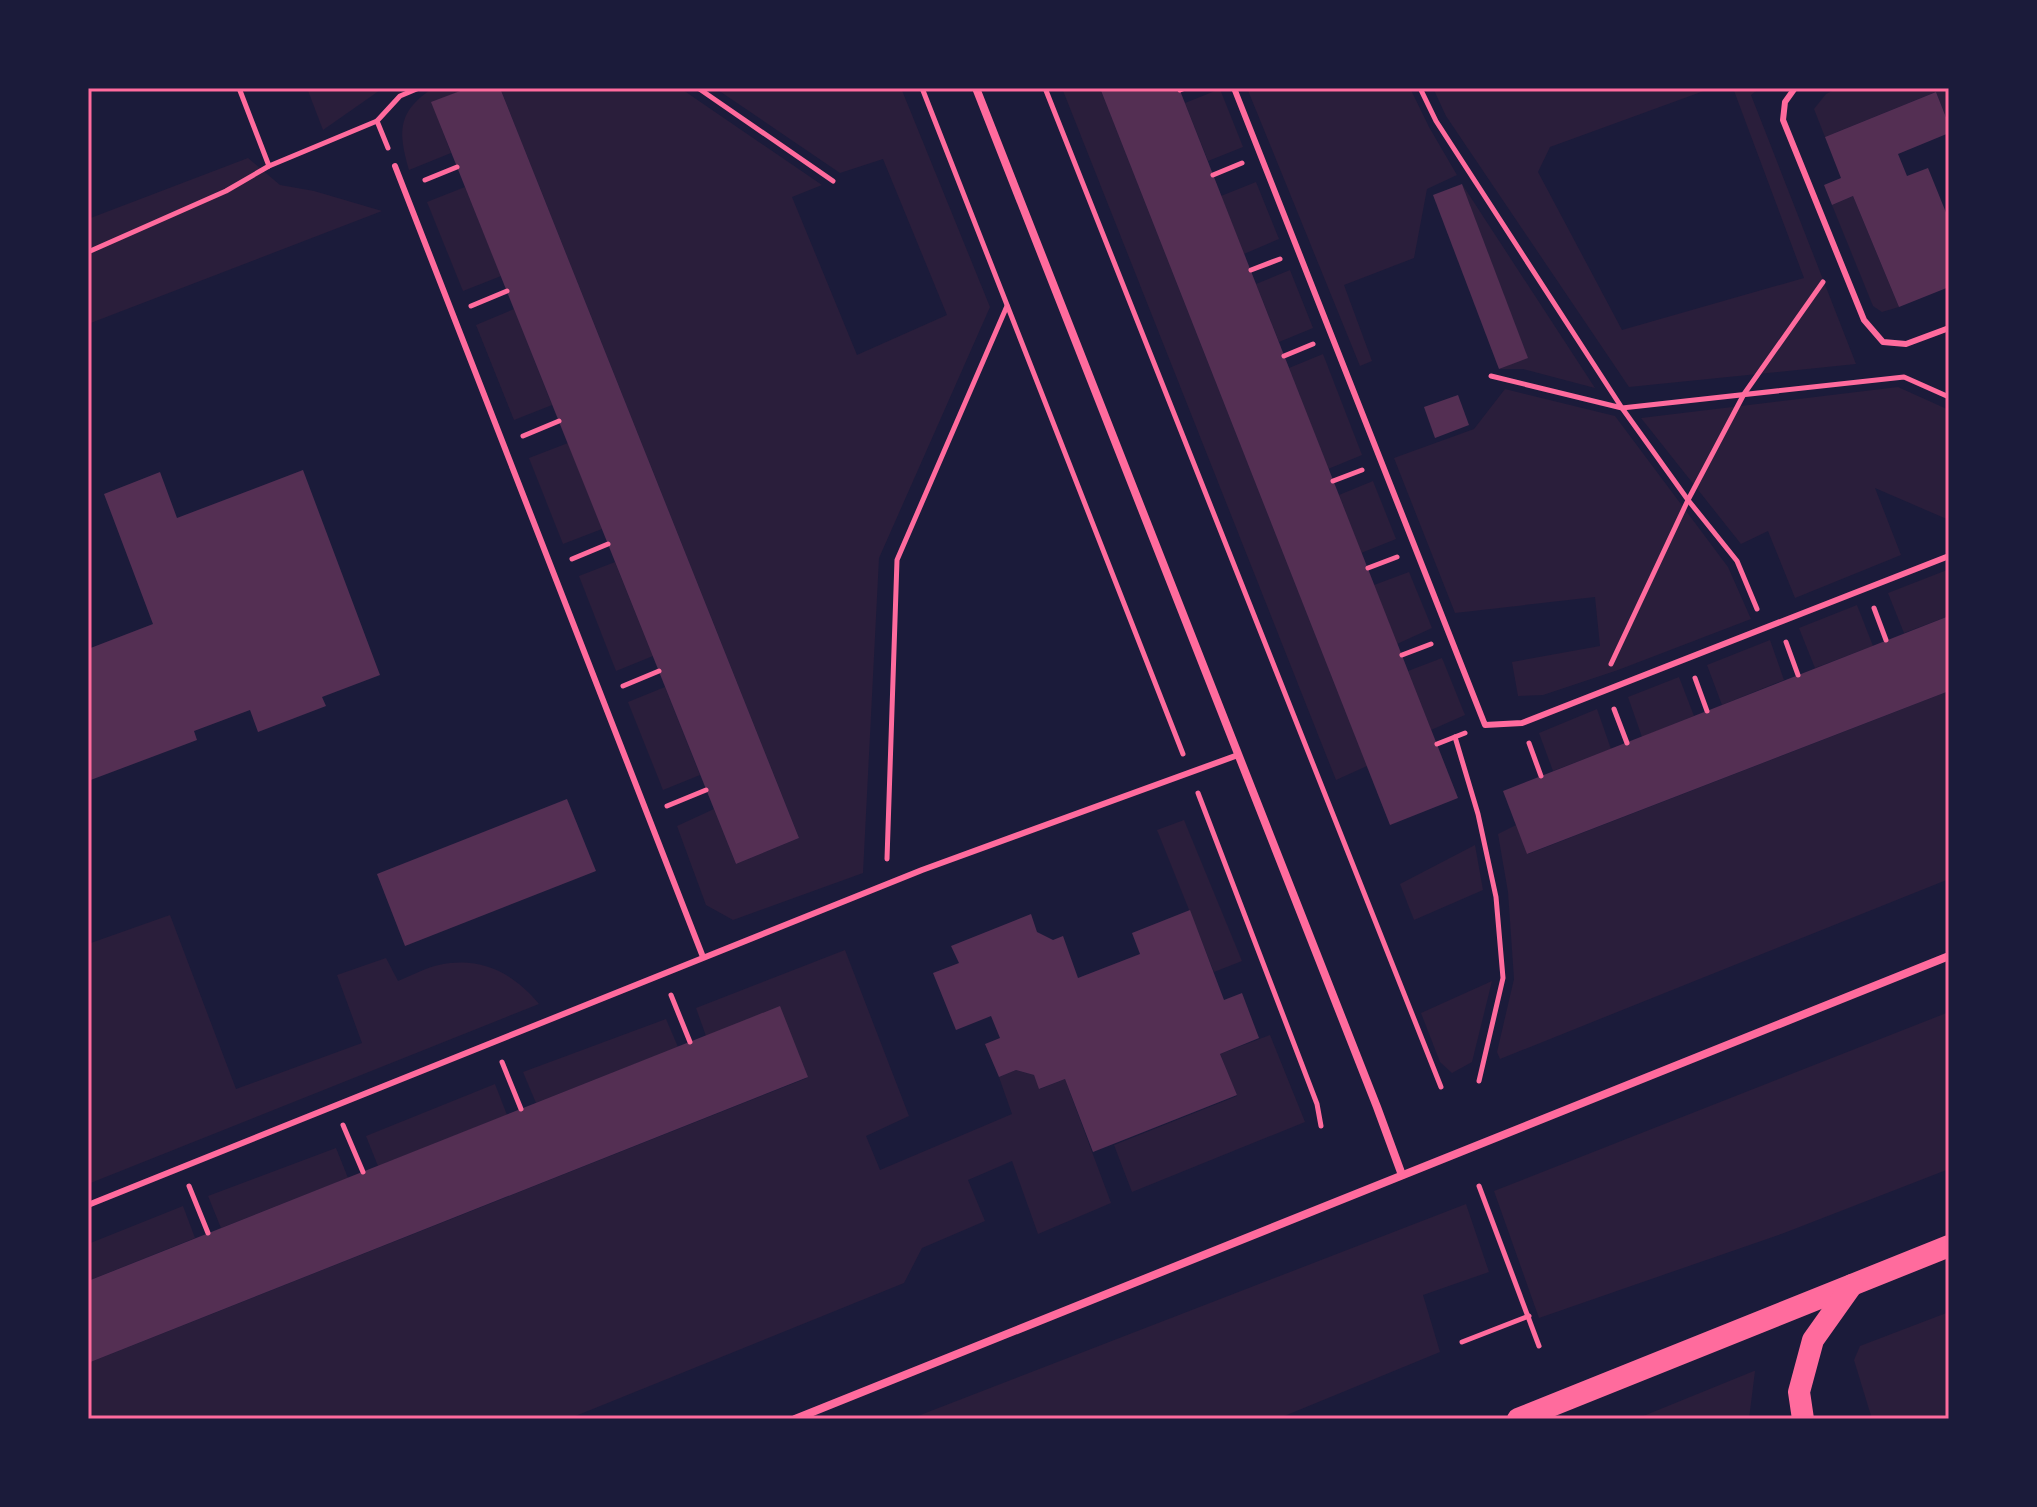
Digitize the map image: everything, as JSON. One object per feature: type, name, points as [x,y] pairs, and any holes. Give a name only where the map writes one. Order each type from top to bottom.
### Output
[{"type":"highway","points":[[1518,1419],[1949,1246]]},
{"type":"highway","points":[[1803,1419],[1799,1392],[1813,1340],[1853,1284]]},
{"type":"street","points":[[976,88],[1402,1175]]},
{"type":"street","points":[[795,1419],[1949,956]]},
{"type":"lane","points":[[1234,88],[1485,725],[1522,723],[1949,556]]},
{"type":"lane","points":[[1795,88],[1785,102],[1783,120],[1864,320],[1883,342],[1906,344],[1949,328]]},
{"type":"lane","points":[[395,166],[703,957]]},
{"type":"lane","points":[[88,1205],[886,884],[1238,755]]},
{"type":"path","points":[[239,88],[269,166]]},
{"type":"path","points":[[88,252],[226,191],[269,166],[377,121],[400,96],[419,88]]},
{"type":"path","points":[[698,88],[833,181]]},
{"type":"path","points":[[922,88],[1191,774],[1317,1104],[1321,1126]]},
{"type":"path","points":[[1045,88],[1441,1087]]},
{"type":"path","points":[[1420,88],[1436,121],[1622,408],[1688,500],[1737,561],[1765,628]]},
{"type":"path","points":[[377,121],[395,166]]},
{"type":"path","points":[[404,189],[457,167]]},
{"type":"path","points":[[1597,693],[1688,500],[1744,394],[1839,258]]},
{"type":"path","points":[[452,313],[507,291]]},
{"type":"path","points":[[886,884],[897,560],[1007,306]]},
{"type":"path","points":[[1491,376],[1622,408],[1904,377],[1949,397]]},
{"type":"path","points":[[503,444],[559,421]]},
{"type":"path","points":[[551,567],[608,544]]},
{"type":"path","points":[[1867,588],[1886,640]]},
{"type":"path","points":[[1779,623],[1798,675]]},
{"type":"path","points":[[1687,658],[1707,711]]},
{"type":"path","points":[[601,694],[659,671]]},
{"type":"path","points":[[1607,690],[1627,743]]},
{"type":"path","points":[[1522,723],[1541,776]]},
{"type":"path","points":[[1455,737],[1478,814],[1496,897],[1503,978],[1479,1081]]},
{"type":"path","points":[[647,814],[706,790]]},
{"type":"path","points":[[662,973],[690,1042]]},
{"type":"path","points":[[493,1041],[521,1109]]},
{"type":"path","points":[[335,1105],[363,1172]]},
{"type":"path","points":[[181,1167],[208,1233]]},
{"type":"path","points":[[1479,1186],[1539,1346]]},
{"type":"path","points":[[1462,1342],[1529,1316]]},
{"type":"shaded area","points":[[307,88],[383,88],[323,130]]},
{"type":"shaded area","points":[[433,88],[468,88],[432,103],[451,153],[409,170],[403,144],[403,123],[413,105]]},
{"type":"shaded area","points":[[500,88],[680,88],[822,185],[792,197],[857,355],[947,315],[883,159],[840,173],[715,88],[901,88],[990,307],[879,558],[863,873],[733,920],[706,905],[677,826],[714,809],[736,864],[799,838]]},
{"type":"shaded area","points":[[1062,88],[1100,88],[1367,766],[1336,780]]},
{"type":"shaded area","points":[[1247,88],[1410,88],[1457,175],[1427,189],[1414,258],[1344,285],[1372,361],[1360,366]]},
{"type":"shaded area","points":[[1433,88],[1712,88],[1550,147],[1538,172],[1622,330],[1804,278],[1733,88],[1760,88],[1751,95],[1856,364],[1629,387],[1446,116]]},
{"type":"shaded area","points":[[1838,88],[1949,88],[1949,125],[1936,92],[1825,137],[1814,109],[1826,94]]},
{"type":"shaded area","points":[[1220,89],[1243,147],[1208,161],[1185,103]]},
{"type":"shaded area","points":[[248,158],[280,185],[314,191],[382,211],[88,324],[88,219]]},
{"type":"shaded area","points":[[1256,182],[1279,239],[1244,254],[1221,196]]},
{"type":"shaded area","points":[[1462,184],[1595,388],[1523,369],[1499,369],[1527,357]]},
{"type":"shaded area","points":[[465,187],[501,276],[463,291],[427,202]]},
{"type":"shaded area","points":[[1853,196],[1899,307],[1882,312],[1873,306],[1832,205]]},
{"type":"shaded area","points":[[1290,270],[1313,328],[1279,342],[1256,284]]},
{"type":"shaded area","points":[[514,309],[552,405],[514,420],[476,325]]},
{"type":"shaded area","points":[[1323,354],[1362,455],[1328,469],[1289,368]]},
{"type":"shaded area","points":[[1898,387],[1949,410],[1949,520],[1875,488],[1901,555],[1795,598],[1768,531],[1741,544],[1641,418]]},
{"type":"shaded area","points":[[1505,389],[1615,416],[1728,567],[1751,619],[1543,695],[1518,696],[1512,662],[1600,646],[1595,597],[1455,613],[1394,458],[1474,429]]},
{"type":"shaded area","points":[[568,443],[602,529],[563,544],[529,458]]},
{"type":"shaded area","points":[[1373,481],[1396,539],[1361,553],[1339,495]]},
{"type":"shaded area","points":[[615,562],[653,656],[616,671],[579,576]]},
{"type":"shaded area","points":[[1947,570],[1949,616],[1904,633],[1888,593]]},
{"type":"shaded area","points":[[1409,572],[1432,628],[1397,644],[1374,585]]},
{"type":"shaded area","points":[[1857,605],[1873,646],[1815,668],[1799,628]]},
{"type":"shaded area","points":[[1770,640],[1784,680],[1722,705],[1707,665]]},
{"type":"shaded area","points":[[1442,658],[1465,715],[1431,730],[1408,671]]},
{"type":"shaded area","points":[[1679,677],[1694,716],[1642,737],[1628,697]]},
{"type":"shaded area","points":[[665,687],[700,775],[663,790],[628,702]]},
{"type":"shaded area","points":[[1949,691],[1949,879],[1500,1059],[1497,1052],[1514,979],[1508,892],[1498,834],[1516,825],[1528,854]]},
{"type":"shaded area","points":[[1597,709],[1611,749],[1553,771],[1539,733]]},
{"type":"shaded area","points":[[1184,820],[1242,961],[1214,972],[1157,830]]},
{"type":"shaded area","points":[[1475,845],[1483,890],[1414,920],[1400,884]]},
{"type":"shaded area","points":[[170,915],[236,1089],[362,1043],[337,975],[386,958],[398,981],[439,965],[482,965],[507,976],[539,1004],[88,1184],[88,944]]},
{"type":"shaded area","points":[[845,950],[909,1116],[866,1136],[880,1170],[1012,1114],[999,1077],[1016,1070],[1034,1075],[1040,1089],[1065,1079],[1111,1203],[1038,1234],[1012,1161],[968,1180],[985,1221],[922,1248],[904,1283],[568,1419],[88,1419],[88,1363],[807,1078],[706,1036],[696,1008]]},
{"type":"shaded area","points":[[1492,981],[1472,1062],[1452,1073],[1440,1062],[1421,1013]]},
{"type":"shaded area","points":[[1949,1012],[1949,1169],[1784,1233],[1539,1318],[1494,1191]]},
{"type":"shaded area","points":[[666,1019],[678,1047],[536,1103],[523,1072]]},
{"type":"shaded area","points":[[1270,1035],[1305,1122],[1132,1192],[1114,1145],[1237,1096],[1220,1054]]},
{"type":"shaded area","points":[[495,1084],[507,1115],[378,1166],[366,1136]]},
{"type":"shaded area","points":[[336,1148],[348,1178],[221,1228],[208,1196]]},
{"type":"shaded area","points":[[1466,1204],[1489,1272],[1423,1295],[1440,1352],[1277,1419],[910,1419]]},
{"type":"shaded area","points":[[183,1206],[195,1238],[88,1281],[88,1244]]},
{"type":"shaded area","points":[[1949,1312],[1949,1414],[1937,1419],[1872,1419],[1854,1360],[1860,1346]]},
{"type":"shaded area","points":[[1754,1371],[1749,1419],[1636,1419]]},
{"type":"building","points":[[468,88],[500,88],[799,838],[736,864],[431,102]]},
{"type":"building","points":[[1100,88],[1179,88],[1458,798],[1390,825]]},
{"type":"building","points":[[1936,92],[1949,125],[1949,133],[1898,154],[1907,176],[1928,168],[1949,220],[1949,287],[1899,307],[1853,196],[1832,205],[1824,185],[1841,178],[1825,137]]},
{"type":"building","points":[[1462,184],[1528,358],[1499,369],[1433,195]]},
{"type":"building","points":[[1458,395],[1469,425],[1435,438],[1424,407]]},
{"type":"building","points":[[303,470],[380,675],[322,697],[326,706],[258,732],[250,710],[194,731],[197,740],[88,781],[88,649],[153,624],[104,494],[160,472],[177,518]]},
{"type":"building","points":[[1949,616],[1949,691],[1527,854],[1503,791]]},
{"type":"building","points":[[567,799],[596,871],[405,946],[377,874]]},
{"type":"building","points":[[1190,910],[1224,1000],[1242,993],[1259,1038],[1220,1054],[1237,1095],[1093,1152],[1065,1079],[1039,1089],[1034,1075],[1016,1070],[999,1077],[985,1044],[1000,1038],[991,1016],[956,1030],[933,973],[959,963],[951,946],[1031,914],[1037,932],[1053,940],[1063,936],[1078,978],[1140,954],[1132,933]]},
{"type":"building","points":[[780,1006],[808,1077],[88,1363],[88,1281]]}]
